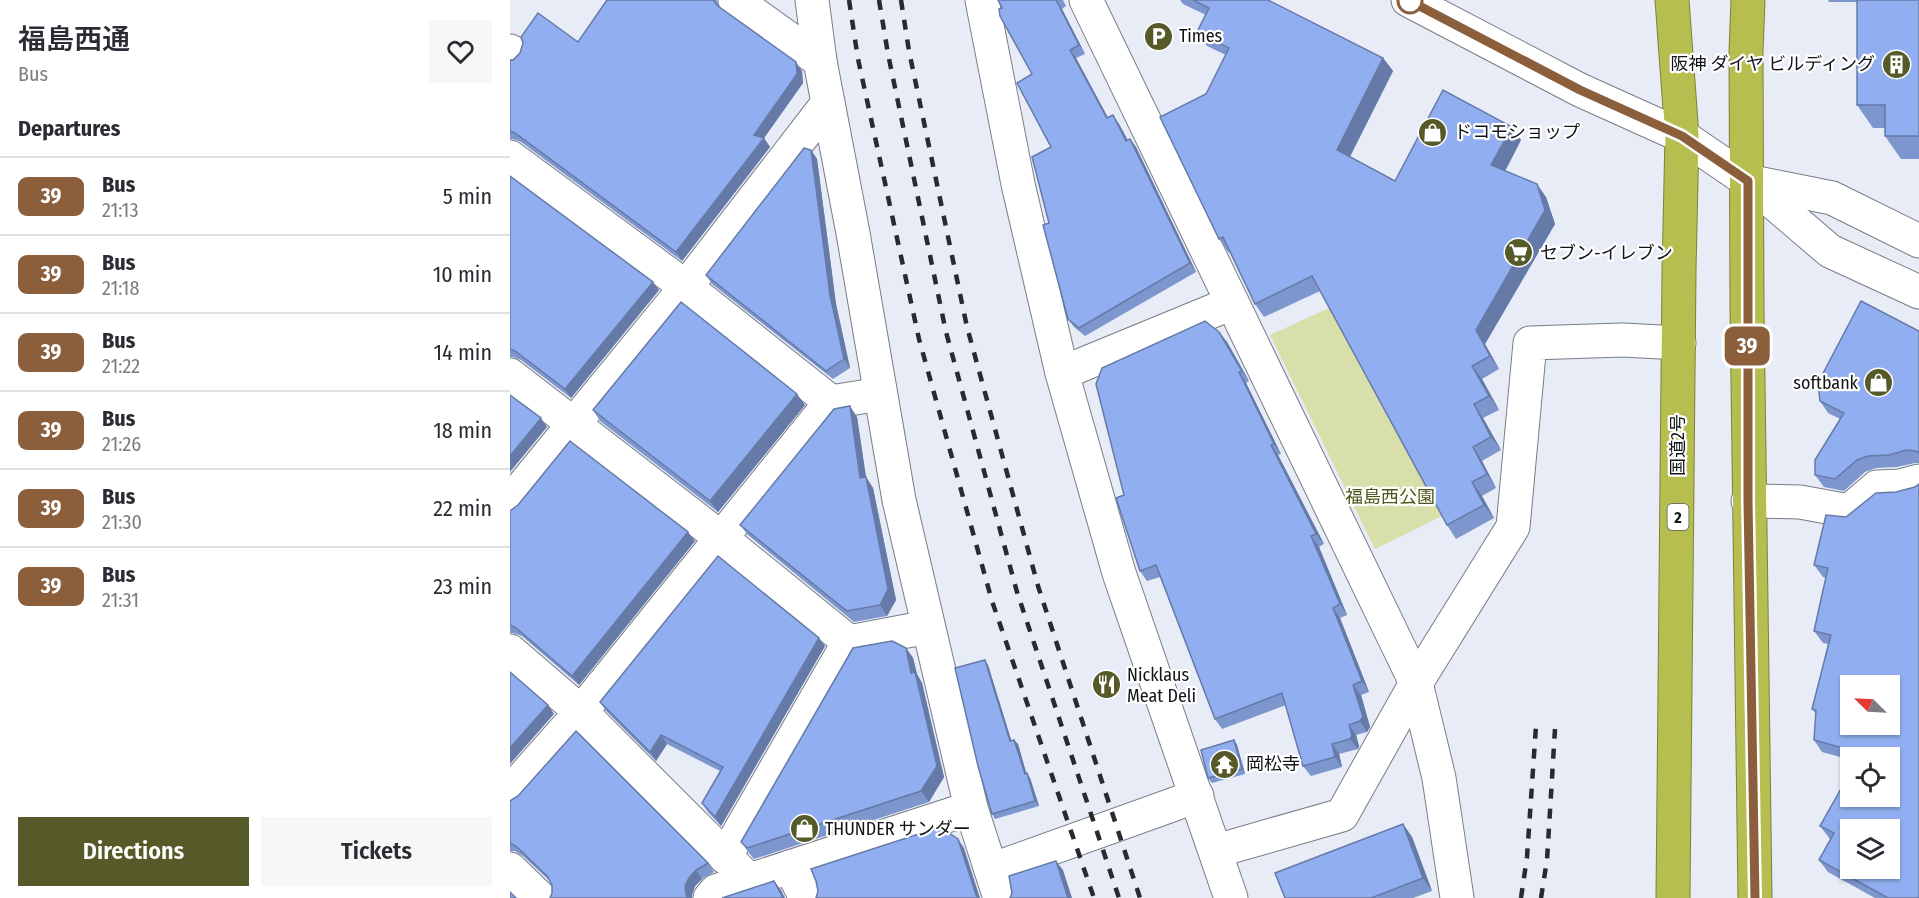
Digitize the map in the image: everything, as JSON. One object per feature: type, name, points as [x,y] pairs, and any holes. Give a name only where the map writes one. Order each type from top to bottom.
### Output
[{"type":"highway","name":"2","points":[[1672,0],[1682,136]]},
{"type":"highway","points":[[1748,0],[1746,52],[1748,501],[1755,898]]},
{"type":"highway","name":"国道2号","points":[[1673,898],[1682,136]]},
{"type":"street","points":[[735,0],[820,60]]},
{"type":"street","points":[[812,0],[820,60],[853,233],[899,500],[971,808],[995,884],[1197,796]]},
{"type":"street","points":[[982,0],[1018,184],[1062,373],[1119,573],[1231,898]]},
{"type":"street","points":[[1086,0],[1416,683],[1439,778],[1457,898]]},
{"type":"street","points":[[1407,0],[1458,11],[1580,90],[1682,136],[1748,181],[1830,250],[1919,292]]},
{"type":"street","points":[[510,502],[686,287],[828,103]]},
{"type":"street","points":[[510,157],[686,287],[831,402]]},
{"type":"street","points":[[1748,181],[1832,198],[1919,242]]},
{"type":"street","points":[[1062,373],[1232,303]]},
{"type":"street","points":[[1216,851],[1342,815],[1416,683],[1512,527],[1530,344],[1623,340],[1679,343]]},
{"type":"street","points":[[510,375],[721,538],[849,642]]},
{"type":"street","points":[[510,792],[581,712],[831,402],[880,394]]},
{"type":"street","points":[[1748,501],[1800,502],[1848,511],[1877,487],[1900,486],[1919,481]]},
{"type":"street","points":[[725,857],[849,642],[928,627]]},
{"type":"street","points":[[510,651],[581,712],[749,880]]},
{"type":"street","points":[[710,898],[716,891],[971,808]]},
{"type":"street","points":[[790,867],[806,898]]},
{"type":"street","points":[[512,880],[540,898]]},
{"type":"green space","name":"福島西公園","points":[[1329,308],[1442,516],[1375,549],[1270,335]]},
{"type":"building","points":[[607,0],[713,0],[718,6],[796,62],[797,74],[754,135],[764,138],[676,252],[510,131],[510,60],[520,53],[523,43],[521,37],[538,13],[578,42]]},
{"type":"building","points":[[998,0],[1056,0],[1079,45],[1070,50],[1107,118],[1113,115],[1126,141],[1130,139],[1190,263],[1079,328],[1068,319],[1043,225],[1049,223],[1032,157],[1051,147],[1017,83],[1032,74],[1000,16],[999,9],[1002,8]]},
{"type":"building","points":[[1193,0],[1268,0],[1383,58],[1337,150],[1395,181],[1443,90],[1512,127],[1491,165],[1537,184],[1545,210],[1476,330],[1490,356],[1472,366],[1489,396],[1474,404],[1491,437],[1473,447],[1487,474],[1472,482],[1484,505],[1447,525],[1312,276],[1255,304],[1223,237],[1219,239],[1160,117],[1206,94],[1229,48],[1197,32],[1209,8]]},
{"type":"building","name":"阪神 ダイヤ ビルディング","points":[[1857,0],[1919,0],[1919,136],[1885,136],[1885,105],[1857,105]]},
{"type":"building","points":[[804,148],[811,150],[830,295],[844,359],[826,371],[706,275]]},
{"type":"building","points":[[510,176],[653,282],[565,389],[510,349]]},
{"type":"building","points":[[1861,301],[1919,331],[1919,453],[1906,450],[1889,455],[1868,456],[1857,460],[1835,479],[1815,475],[1815,460],[1844,413],[1820,401],[1818,383]]},
{"type":"building","points":[[681,302],[797,394],[710,501],[593,410]]},
{"type":"building","points":[[1205,321],[1219,332],[1242,371],[1239,372],[1274,444],[1271,445],[1316,534],[1311,536],[1340,604],[1333,608],[1362,681],[1353,685],[1363,717],[1360,721],[1349,725],[1352,736],[1350,739],[1332,744],[1335,757],[1303,766],[1282,693],[1215,719],[1156,565],[1140,571],[1116,498],[1124,495],[1096,384],[1102,368]]},
{"type":"building","points":[[510,395],[541,418],[510,456]]},
{"type":"building","points":[[850,406],[860,478],[866,477],[888,589],[880,605],[847,611],[740,525],[834,409]]},
{"type":"building","points":[[570,441],[688,532],[572,676],[510,625],[510,511],[518,505]]},
{"type":"building","points":[[1919,484],[1919,898],[1888,898],[1854,879],[1900,879],[1900,819],[1840,819],[1840,872],[1819,860],[1834,833],[1820,826],[1840,791],[1840,807],[1900,807],[1900,747],[1840,747],[1814,740],[1816,710],[1812,709],[1831,635],[1814,631],[1828,568],[1814,565],[1826,515],[1846,517],[1876,493],[1896,492]]},
{"type":"building","points":[[718,556],[819,638],[715,817],[702,803],[723,767],[661,735],[650,752],[600,702]]},
{"type":"building","points":[[892,641],[906,648],[911,673],[915,672],[937,766],[921,791],[747,848],[741,842],[853,648]]},
{"type":"building","points":[[985,660],[1010,741],[1014,740],[1035,801],[992,814],[955,668]]},
{"type":"building","points":[[510,672],[548,705],[510,748]]},
{"type":"building","points":[[576,731],[708,863],[696,870],[689,878],[685,886],[688,898],[550,898],[552,885],[547,876],[510,843],[510,801],[518,796]]},
{"type":"building","points":[[1234,740],[1242,769],[1208,778],[1201,750]]},
{"type":"building","points":[[1403,824],[1423,878],[1371,898],[1285,898],[1275,873]]},
{"type":"building","points":[[940,827],[958,839],[978,898],[816,898],[818,891],[811,869]]},
{"type":"building","points":[[1056,861],[1068,898],[1010,898],[1012,893],[1009,876]]},
{"type":"building","points":[[774,881],[783,898],[722,898]]},
{"type":"railway","points":[[849,0],[858,59],[919,339],[992,601],[1094,898]]},
{"type":"railway","points":[[879,0],[888,54],[946,332],[1017,592],[1119,898]]},
{"type":"railway","points":[[901,0],[909,51],[967,327],[1038,586],[1140,898]]},
{"type":"railway","points":[[1521,898],[1527,857],[1536,726]]},
{"type":"railway","points":[[1541,898],[1547,860],[1555,729]]},
{"type":"bus line","name":"39","points":[[1408,0],[1580,90],[1682,136],[1748,181],[1748,501],[1755,898]]},
{"type":"place","name":"Times","points":[[1158,36]]},
{"type":"place","name":"阪神 ダイヤ ビルディング","points":[[1896,64]]},
{"type":"place","name":"ドコモショップ","points":[[1433,132]]},
{"type":"place","name":"セブン-イレブン","points":[[1519,253]]},
{"type":"place","name":"softbank","points":[[1879,383]]},
{"type":"place","name":"Nicklaus Meat Deli","points":[[1106,685]]},
{"type":"place","name":"岡松寺","points":[[1225,764]]},
{"type":"place","name":"THUNDER サンダー","points":[[804,829]]}]
